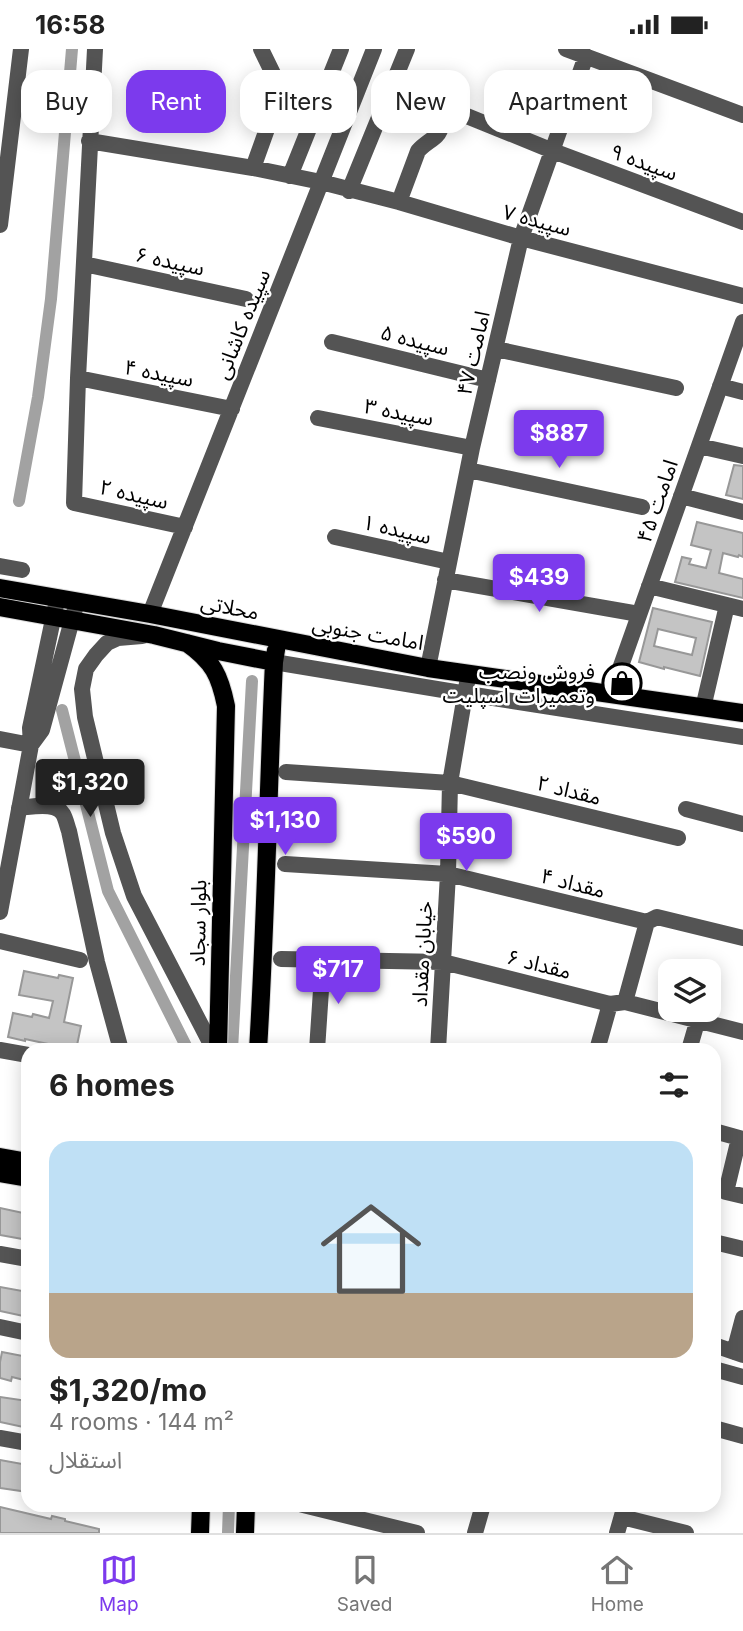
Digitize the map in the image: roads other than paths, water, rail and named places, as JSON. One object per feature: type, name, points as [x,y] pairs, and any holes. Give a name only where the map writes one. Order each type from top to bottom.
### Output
[{"type":"main road","name":"محلاتی","points":[[0,589],[150,614],[277,640],[274,662],[154,635],[0,607]]},
{"type":"main road","name":"امامت جنوبی","points":[[277,640],[428,667],[739,713]]},
{"type":"main road","name":"بلوار سجاد","points":[[187,643],[208,660],[217,674],[226,706],[216,1043]]},
{"type":"main road","points":[[258,1043],[274,662]]},
{"type":"main road","points":[[0,1157],[21,1161]]},
{"type":"main road","points":[[0,1173],[21,1177]]},
{"type":"main road","points":[[200,1533],[201,1512]]},
{"type":"main road","points":[[245,1533],[246,1512]]},
{"type":"street","points":[[0,225],[4,135],[21,49]]},
{"type":"street","points":[[78,378],[95,49]]},
{"type":"street","points":[[253,168],[281,90],[261,49]]},
{"type":"street","points":[[290,176],[341,49]]},
{"type":"street","name":"سپیده کاشانی","points":[[150,614],[374,49]]},
{"type":"street","points":[[349,191],[407,49]]},
{"type":"street","points":[[566,49],[743,115]]},
{"type":"street","name":"امامت ۴۷","points":[[428,667],[472,448],[522,238],[586,56]]},
{"type":"street","name":"سپیده ۹","points":[[399,202],[418,151],[439,133],[444,116],[452,110],[743,222]]},
{"type":"street","name":"سپیده ۷","points":[[89,141],[253,168],[321,183],[743,296]]},
{"type":"street","name":"سپیده ۶","points":[[84,264],[246,299]]},
{"type":"street","name":"امامت ۴۵","points":[[611,694],[743,322]]},
{"type":"street","name":"سپیده ۵","points":[[332,342],[488,380]]},
{"type":"street","points":[[496,349],[677,388]]},
{"type":"street","name":"سپیده ۴","points":[[78,378],[232,409]]},
{"type":"street","name":"سپیده ۲","points":[[78,378],[74,503],[185,527]]},
{"type":"street","points":[[720,386],[743,392]]},
{"type":"street","name":"سپیده ۳","points":[[318,418],[472,448]]},
{"type":"street","points":[[699,446],[743,456]]},
{"type":"street","points":[[468,470],[642,507]]},
{"type":"street","points":[[681,496],[743,512]]},
{"type":"street","name":"سپیده ۱","points":[[335,537],[449,562]]},
{"type":"street","points":[[0,566],[22,570]]},
{"type":"street","points":[[445,580],[639,614]]},
{"type":"street","points":[[649,586],[735,607],[703,708]]},
{"type":"street","points":[[0,912],[4,872],[31,745],[30,728],[57,599]]},
{"type":"street","points":[[31,745],[42,730],[76,602]]},
{"type":"street","points":[[154,635],[118,638],[107,643],[96,655],[86,669],[82,689],[85,717],[113,833],[134,897],[212,1043]]},
{"type":"street","points":[[274,662],[737,736],[739,713]]},
{"type":"street","name":"خیابان مقداد","points":[[438,1043],[450,783],[468,673]]},
{"type":"street","points":[[0,739],[31,745]]},
{"type":"street","name":"مقداد ۲","points":[[286,772],[450,783],[678,838]]},
{"type":"street","points":[[19,808],[46,806],[57,808],[63,813],[97,962],[119,1043]]},
{"type":"street","points":[[686,809],[743,824]]},
{"type":"street","name":"مقداد ۴","points":[[285,864],[448,874],[743,938]]},
{"type":"street","points":[[600,1043],[652,920]]},
{"type":"street","points":[[0,941],[80,960]]},
{"type":"street","name":"مقداد ۶","points":[[281,959],[443,962],[658,1012]]},
{"type":"street","points":[[317,1043],[323,960]]},
{"type":"street","points":[[691,1043],[697,1022]]},
{"type":"street","name":"مقداد ۶","points":[[706,1022],[743,1032]]},
{"type":"street","points":[[0,1050],[21,1054]]},
{"type":"street","points":[[721,1134],[741,1139],[726,1192],[743,1196]]},
{"type":"street","points":[[721,1244],[743,1249]]},
{"type":"street","points":[[0,1254],[21,1258]]},
{"type":"street","points":[[721,1348],[739,1354],[743,1318]]},
{"type":"street","points":[[0,1328],[21,1332]]},
{"type":"street","points":[[721,1371],[743,1377]]},
{"type":"street","points":[[721,1430],[743,1436]]},
{"type":"street","points":[[0,1438],[21,1442]]},
{"type":"street","points":[[331,1512],[417,1533]]},
{"type":"street","points":[[475,1533],[481,1512]]},
{"type":"street","points":[[621,1518],[686,1533]]},
{"type":"waterway","points":[[19,501],[38,397],[51,299],[72,49]]},
{"type":"waterway","points":[[232,1043],[252,681]]},
{"type":"waterway","points":[[62,710],[108,891],[184,1043]]},
{"type":"waterway","points":[[228,1533],[229,1512]]},
{"type":"place","name":"فروش ونصب وتعمیرات اسپلیت","points":[[622,683]]}]
